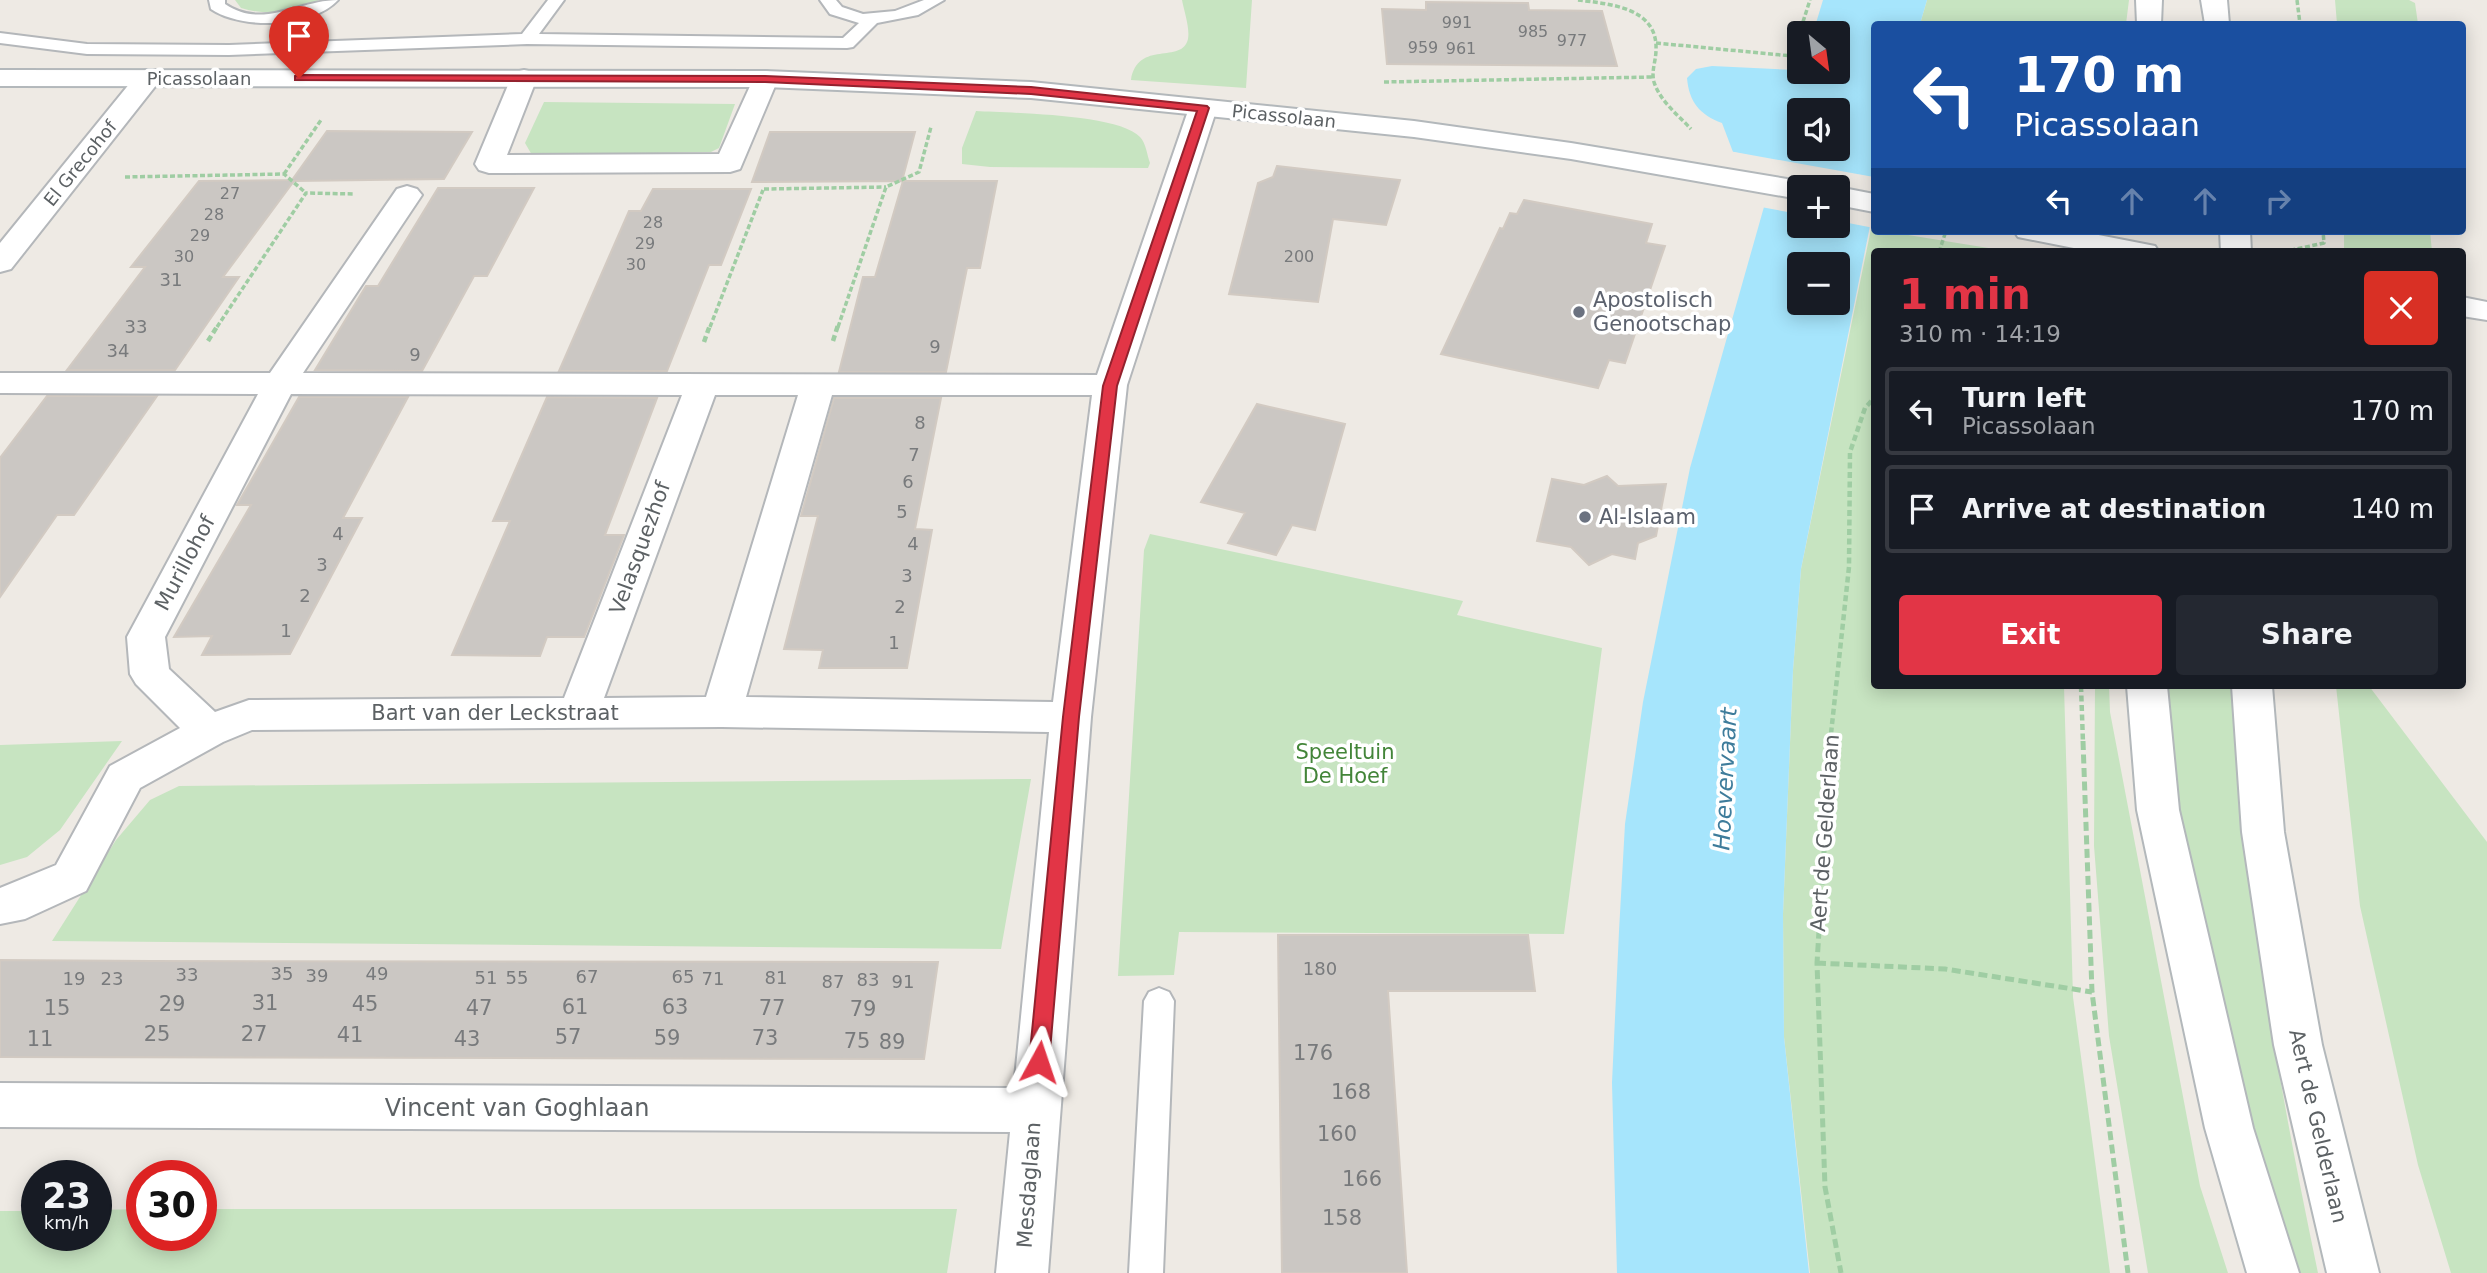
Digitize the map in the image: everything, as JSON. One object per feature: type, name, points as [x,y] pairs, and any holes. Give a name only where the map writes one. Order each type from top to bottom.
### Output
[{"type":"street","points":[[2149,0],[2149,21]]},
{"type":"street","points":[[2214,0],[2217,21]]},
{"type":"street","name":"Picassolaan","points":[[0,78],[765,79],[1031,90],[1414,129],[1571,150],[1787,188]]},
{"type":"street","name":"El Grecohof","points":[[4,253],[148,78]]},
{"type":"street","points":[[524,78],[489,164],[730,163],[765,79]]},
{"type":"street","name":"Mesdaglaan","points":[[1022,1273],[1034,1110],[1071,717],[1110,386],[1203,108]]},
{"type":"street","name":"Murillohof","points":[[209,731],[150,674],[146,637],[280,383],[407,195]]},
{"type":"street","points":[[1850,198],[1871,202]]},
{"type":"street","points":[[2058,235],[2138,246]]},
{"type":"street","points":[[2466,307],[2487,311]]},
{"type":"street","points":[[0,383],[1110,386]]},
{"type":"street","name":"Velasquezhof","points":[[579,712],[694,385]]},
{"type":"street","points":[[722,712],[818,385]]},
{"type":"street","points":[[2147,689],[2158,810],[2229,1128],[2273,1273]]},
{"type":"street","name":"Aert de Gelderlaan","points":[[2252,689],[2263,832],[2298,1045],[2353,1273]]},
{"type":"street","name":"Bart van der Leckstraat","points":[[0,906],[9,906],[71,878],[125,778],[209,731],[249,715],[722,712],[1071,717]]},
{"type":"street","name":"Vincent van Goghlaan","points":[[0,1105],[1034,1110]]},
{"type":"lane","points":[[217,0],[217,6],[225,13],[257,19],[300,13],[330,0]]},
{"type":"lane","points":[[527,39],[556,0]]},
{"type":"lane","points":[[828,0],[839,12],[872,19],[910,14],[936,0]]},
{"type":"lane","points":[[229,50],[257,19]]},
{"type":"lane","points":[[0,38],[87,49],[229,50],[527,39],[847,43],[872,19]]},
{"type":"lane","points":[[1146,1273],[1159,1001]]},
{"type":"path","points":[[1578,0],[1635,11],[1647,19],[1657,43],[1653,77],[1670,109],[1696,135],[1710,174]]},
{"type":"path","points":[[1657,43],[1792,56],[1810,0]]},
{"type":"path","points":[[2297,0],[2300,21]]},
{"type":"path","points":[[1379,82],[1653,77]]},
{"type":"path","points":[[284,174],[349,78]]},
{"type":"path","points":[[694,385],[763,189],[886,187],[919,172],[941,86]]},
{"type":"path","points":[[68,178],[284,174],[306,193],[407,195]]},
{"type":"path","points":[[818,385],[886,187]]},
{"type":"path","points":[[180,383],[306,193]]},
{"type":"path","points":[[2301,248],[2324,243],[2323,235]]},
{"type":"path","name":"Aert de Gelderlaan","points":[[1841,1273],[1825,1187],[1817,963],[1833,701],[1849,567],[1850,452],[1865,408],[1871,401]]},
{"type":"path","points":[[2081,689],[2092,992],[2128,1273]]},
{"type":"path","points":[[1817,963],[1863,963],[1963,971],[2033,985],[2092,992]]},
{"type":"green space","points":[[235,0],[319,0],[301,8],[271,12],[241,8]]},
{"type":"green space","points":[[1182,0],[1252,0],[1246,88],[1131,80],[1135,68],[1142,60],[1184,47],[1188,30]]},
{"type":"green space","points":[[1927,0],[2129,0],[2126,21],[1921,21]]},
{"type":"green space","points":[[2335,0],[2409,0],[2415,3],[2418,21],[2337,21]]},
{"type":"green space","points":[[544,102],[735,104],[719,148],[711,152],[532,155],[525,143]]},
{"type":"green space","points":[[976,111],[1063,116],[1128,129],[1140,137],[1150,163],[1148,168],[990,167],[962,164],[962,148]]},
{"type":"green space","points":[[1871,229],[1871,235],[1908,235],[1988,248],[1871,248],[1871,689],[2064,689],[2073,997],[2110,1273],[1810,1273],[1784,1037],[1783,914],[1793,670],[1801,569]]},
{"type":"green space","points":[[2344,235],[2430,235],[2432,248],[2344,248]]},
{"type":"green space","name":"Speeltuin De Hoef","points":[[1150,534],[1463,601],[1457,615],[1602,648],[1564,934],[1179,932],[1174,975],[1118,976],[1144,550]]},
{"type":"green space","points":[[2095,689],[2109,689],[2110,712],[2200,1186],[2228,1273],[2148,1273],[2109,1036],[2094,846]]},
{"type":"green space","points":[[2155,689],[2235,689],[2246,835],[2264,981],[2318,1273],[2292,1273],[2233,1072],[2185,871]]},
{"type":"green space","points":[[2336,689],[2371,689],[2487,842],[2487,1273],[2451,1273],[2418,1165],[2360,906]]},
{"type":"green space","points":[[122,741],[60,830],[27,857],[0,865],[0,745]]},
{"type":"green space","points":[[1031,779],[1001,949],[52,941],[116,840],[150,800],[179,786]]},
{"type":"green space","points":[[126,1209],[126,1251],[217,1251],[217,1209],[957,1209],[947,1273],[0,1273],[0,1211],[21,1211],[21,1251],[112,1251],[112,1210]]},
{"type":"water","name":"Hoevervaart","points":[[1823,0],[1927,0],[1921,21],[1871,21],[1871,221],[1801,569],[1793,670],[1783,914],[1784,1037],[1809,1273],[1617,1273],[1612,1083],[1625,824],[1643,702],[1690,468],[1777,161],[1733,152],[1722,123],[1702,112],[1693,101],[1687,78],[1696,69],[1712,66],[1787,70],[1787,84],[1850,84],[1850,21],[1817,21]]},
{"type":"pier","points":[[1729,151],[1871,176],[1871,227],[1850,223],[1850,175],[1787,175],[1787,212],[1761,207],[1773,163],[1732,155]]},
{"type":"building","points":[[1426,2],[1528,3],[1529,10],[1602,11],[1617,66],[1387,64],[1382,9],[1426,10]]},
{"type":"building","points":[[327,131],[472,132],[444,179],[294,181],[223,277],[239,277],[175,370],[67,370],[145,267],[131,267],[199,181],[292,180]]},
{"type":"building","points":[[770,132],[915,132],[902,181],[752,182]]},
{"type":"building","points":[[1277,166],[1400,180],[1386,225],[1333,219],[1318,302],[1229,294],[1258,183],[1273,177]]},
{"type":"building","points":[[903,181],[997,181],[980,268],[967,268],[946,372],[839,372],[863,277],[875,277]]},
{"type":"building","points":[[438,188],[534,188],[487,276],[474,276],[422,371],[315,370],[366,286],[378,286]]},
{"type":"building","points":[[653,189],[751,189],[721,265],[709,265],[667,371],[559,371],[629,211],[641,211]]},
{"type":"building","points":[[1524,200],[1652,224],[1646,243],[1665,246],[1625,363],[1609,360],[1598,388],[1441,354],[1500,228],[1503,229],[1510,213],[1517,214]]},
{"type":"building","points":[[47,396],[157,396],[74,515],[57,515],[0,597],[0,458]]},
{"type":"building","points":[[299,397],[408,397],[343,518],[362,518],[290,654],[202,655],[212,636],[174,637],[251,505],[237,505]]},
{"type":"building","points":[[547,397],[657,398],[605,535],[624,535],[584,637],[547,637],[540,656],[452,655],[510,521],[493,521]]},
{"type":"building","points":[[834,398],[941,398],[915,529],[932,530],[907,668],[819,668],[823,650],[784,649],[818,516],[801,516]]},
{"type":"building","points":[[1257,404],[1345,424],[1315,530],[1292,525],[1276,555],[1228,543],[1245,513],[1201,502]]},
{"type":"building","points":[[1607,476],[1618,486],[1666,484],[1656,536],[1638,543],[1635,559],[1612,554],[1589,565],[1571,547],[1537,541],[1552,479],[1584,485]]},
{"type":"building","points":[[1278,935],[1528,935],[1535,991],[1388,991],[1407,1273],[1282,1273]]},
{"type":"building","points":[[0,960],[938,962],[924,1059],[0,1057]]},
{"type":"place","name":"Apostolisch Genootschap","points":[[1579,312]]},
{"type":"place","name":"Al-Islaam","points":[[1585,517]]},
{"type":"route","points":[[299,78],[765,79],[1031,90],[1203,108],[1110,386],[1071,717],[1039,1062]]}]
